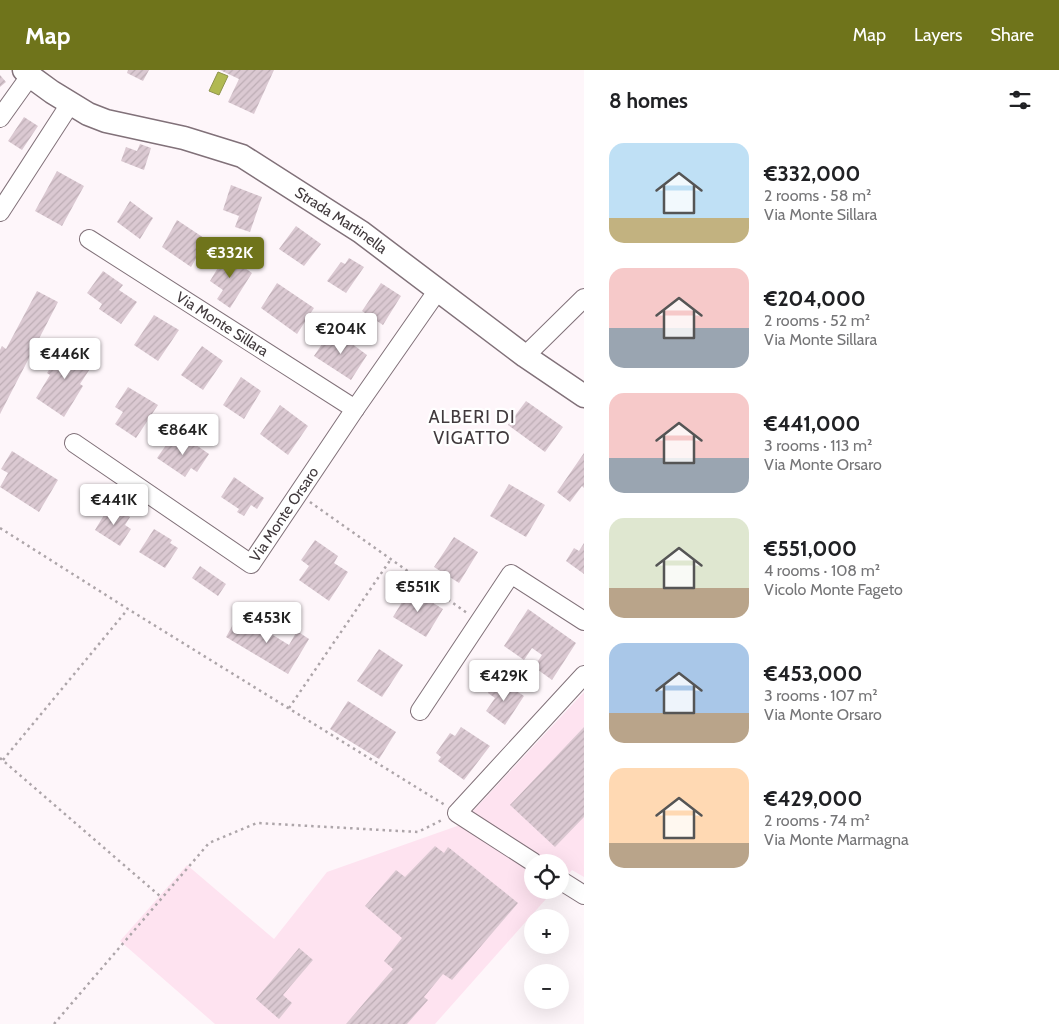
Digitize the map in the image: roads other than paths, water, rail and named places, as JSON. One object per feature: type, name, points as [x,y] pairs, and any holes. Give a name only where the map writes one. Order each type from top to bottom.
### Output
[{"type":"street","name":"Strada Martinella","points":[[0,118],[27,73],[70,104],[88,114],[184,138],[242,156],[361,232],[526,356],[584,396]]},
{"type":"street","points":[[0,212],[70,104]]},
{"type":"street","name":"Via Monte Sillara","points":[[89,239],[354,409]]},
{"type":"street","name":"Via Monte Orsaro","points":[[74,444],[251,564],[354,409],[438,290]]},
{"type":"street","points":[[526,356],[584,298]]},
{"type":"street","points":[[420,711],[511,574],[584,621]]},
{"type":"street","points":[[524,856],[456,813],[584,675]]},
{"type":"street","points":[[569,886],[584,896]]},
{"type":"district","name":"ALBERI DI VIGATTO","points":[[472,427]]}]
